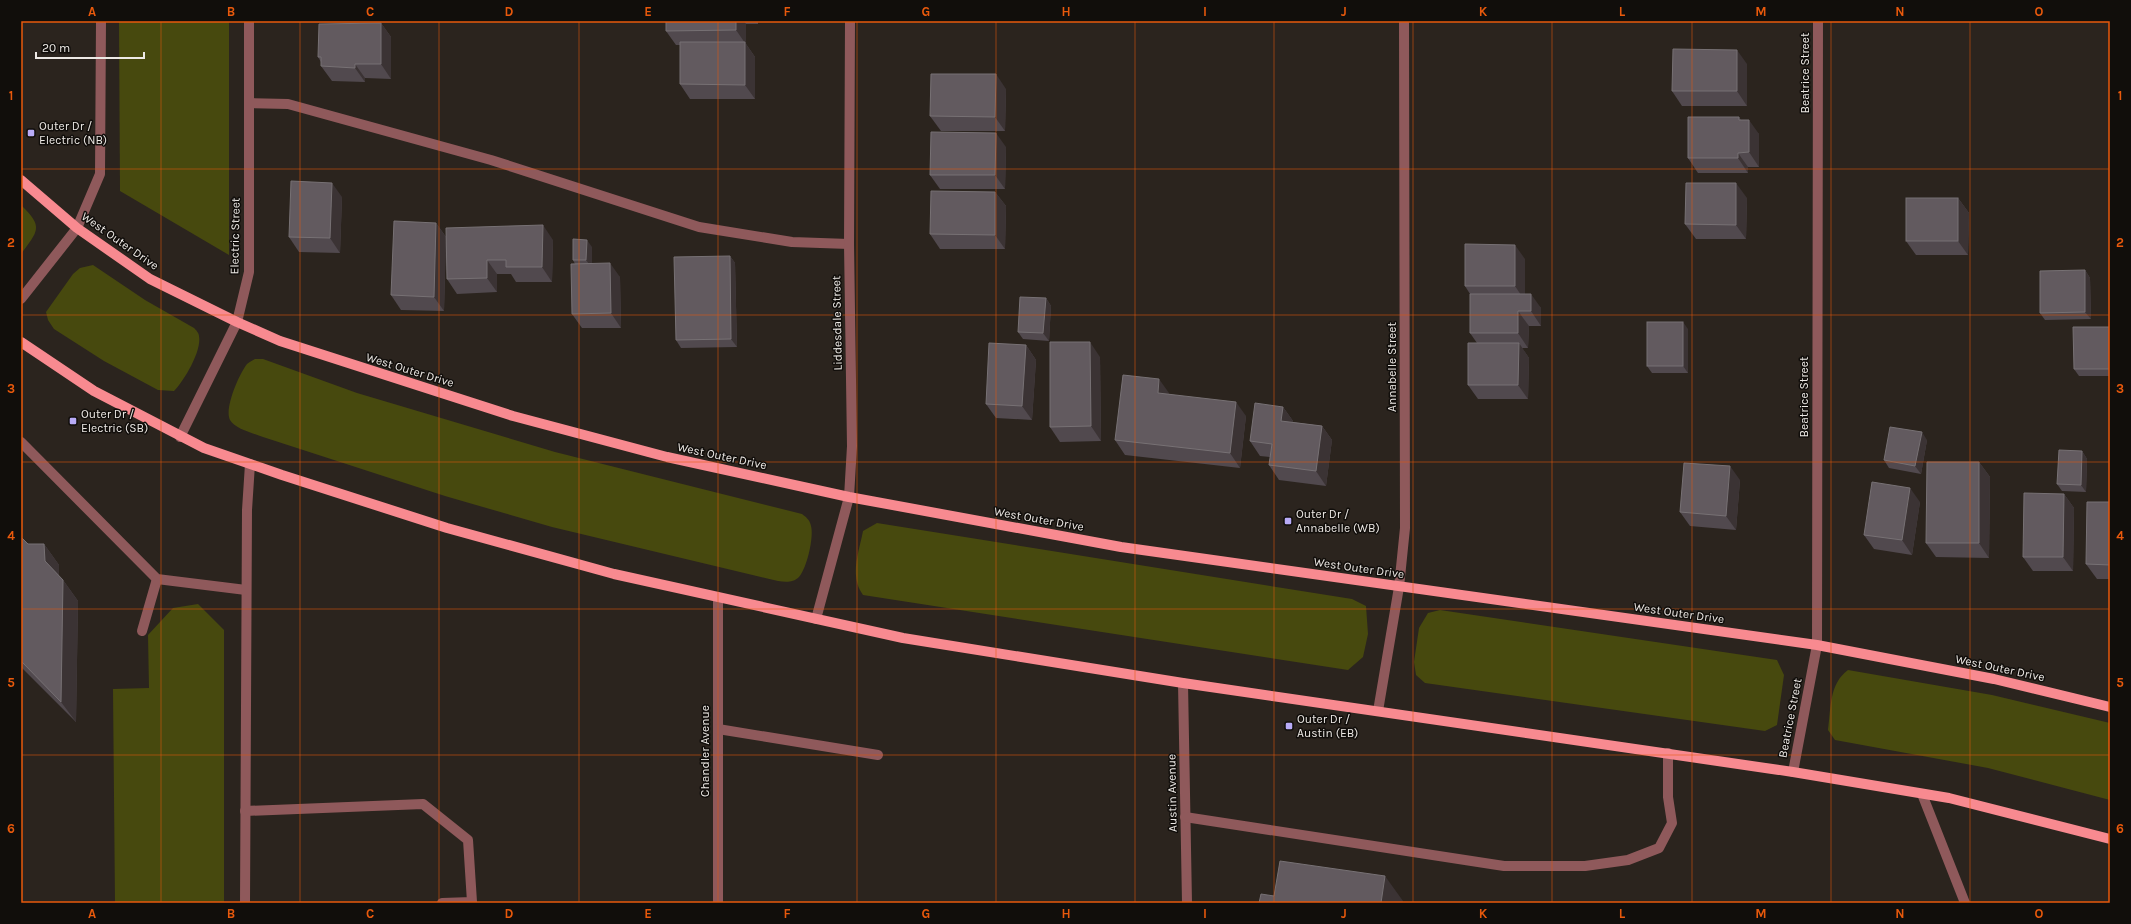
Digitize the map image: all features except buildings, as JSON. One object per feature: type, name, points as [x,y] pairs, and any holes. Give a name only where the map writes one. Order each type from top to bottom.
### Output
[{"type":"main road","name":"West Outer Drive","points":[[21,180],[77,228],[150,278],[237,322],[280,341],[324,357],[513,416],[667,457],[849,497],[1121,547],[1817,645],[1994,679],[2110,707]]},
{"type":"main road","points":[[21,342],[94,391],[180,437],[204,448],[446,528],[614,574],[903,638],[1183,683],[1793,772],[1949,798],[2110,839]]},
{"type":"street","points":[[21,298],[77,228],[100,174],[101,21]]},
{"type":"street","name":"Electric Street","points":[[180,437],[237,322],[249,272],[249,21]]},
{"type":"street","name":"Liddesdale Street","points":[[816,619],[849,497],[852,446],[849,244],[850,21]]},
{"type":"street","name":"Annabelle Street","points":[[1378,711],[1399,587],[1405,528],[1404,21]]},
{"type":"street","name":"Beatrice Street","points":[[1793,772],[1817,645],[1818,21]]},
{"type":"street","points":[[249,103],[288,104],[491,160],[699,228],[792,242],[849,244]]},
{"type":"street","points":[[21,442],[157,579],[246,590]]},
{"type":"street","points":[[245,903],[246,590],[247,510],[250,464]]},
{"type":"street","points":[[142,631],[157,579]]},
{"type":"street","name":"Chandler Avenue","points":[[718,598],[718,903]]},
{"type":"street","name":"Austin Avenue","points":[[1183,683],[1187,903]]},
{"type":"street","points":[[718,729],[878,755]]},
{"type":"street","points":[[1185,817],[1504,866],[1585,866],[1628,860],[1659,848],[1672,823],[1668,797],[1668,753]]},
{"type":"street","points":[[1922,794],[1965,903]]},
{"type":"street","points":[[245,811],[423,804],[468,840],[472,902],[442,903]]},
{"type":"shaded area","points":[[119,21],[229,21],[229,255],[120,191]]},
{"type":"shaded area","points":[[21,205],[33,219],[36,224],[36,229],[35,234],[21,254]]},
{"type":"shaded area","points":[[93,265],[145,300],[194,328],[198,333],[198,350],[183,380],[174,391],[158,390],[104,361],[54,329],[48,320],[46,312],[73,274],[80,268]]},
{"type":"shaded area","points":[[255,359],[263,359],[357,393],[555,452],[802,514],[810,522],[812,531],[811,545],[805,567],[799,577],[794,580],[786,582],[778,581],[552,527],[445,496],[249,432],[232,423],[229,415],[229,408],[233,392],[240,375],[247,364]]},
{"type":"shaded area","points":[[877,523],[1352,599],[1366,606],[1368,634],[1363,657],[1348,670],[863,595],[857,580],[856,564],[863,531]]},
{"type":"shaded area","points":[[198,604],[224,630],[224,903],[115,903],[113,689],[149,688],[148,635],[173,608]]},
{"type":"shaded area","points":[[1440,610],[1777,660],[1784,675],[1777,725],[1765,731],[1425,683],[1416,675],[1414,662],[1419,628],[1428,613]]},
{"type":"shaded area","points":[[1848,670],[1992,695],[2110,723],[2110,800],[1988,768],[1835,740],[1828,730],[1832,697],[1837,682]]},
{"type":"place","name":"Outer Dr / Electric (NB)","points":[[31,133]]},
{"type":"place","name":"Outer Dr / Electric (SB)","points":[[73,421]]},
{"type":"place","name":"Outer Dr / Annabelle (WB)","points":[[1288,521]]},
{"type":"place","name":"Outer Dr / Austin (EB)","points":[[1289,726]]}]
